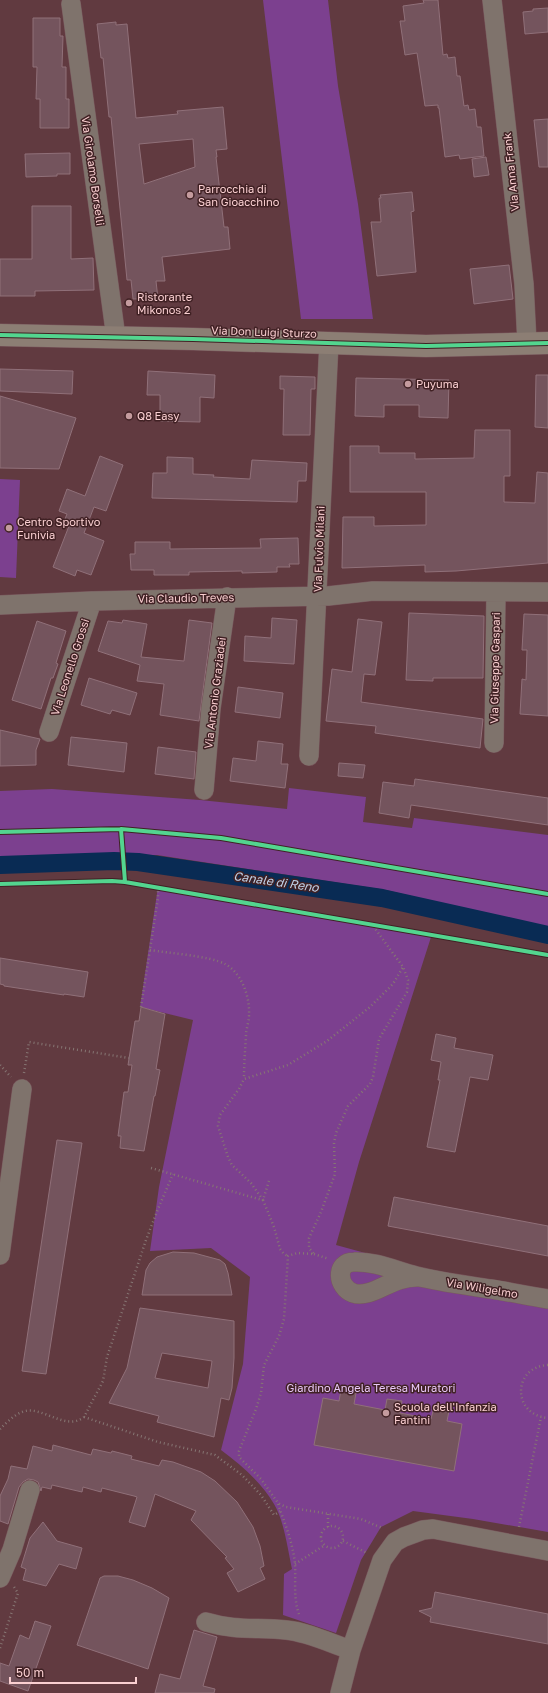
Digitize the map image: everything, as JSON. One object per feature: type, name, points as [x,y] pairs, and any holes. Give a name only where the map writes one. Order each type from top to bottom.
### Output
[{"type":"main road","name":"Via Don Luigi Sturzo","points":[[0,335],[329,342],[426,346],[538,343]]},
{"type":"street","name":"Via Anna Frank","points":[[492,0],[524,284],[538,343]]},
{"type":"street","name":"Via Girolamo Borselli","points":[[71,4],[116,338]]},
{"type":"street","name":"Via Fulvio Milani","points":[[309,756],[329,342]]},
{"type":"street","name":"Via Claudio Treves","points":[[0,606],[92,601],[317,596],[373,591],[496,592]]},
{"type":"street","points":[[496,592],[548,592]]},
{"type":"street","name":"Via Giuseppe Gaspari","points":[[494,743],[496,592]]},
{"type":"street","name":"Via Antonio Graziadei","points":[[204,790],[211,708],[227,597]]},
{"type":"street","name":"Via Leonello Grossi","points":[[49,732],[92,601]]},
{"type":"street","points":[[0,1255],[22,1089]]},
{"type":"street","name":"Via Wiligelmo","points":[[417,1276],[548,1299]]},
{"type":"street","points":[[0,1578],[12,1550],[30,1490]]},
{"type":"street","points":[[340,1690],[351,1650],[378,1569],[387,1550],[395,1542],[423,1530],[434,1529],[548,1551]]},
{"type":"street","points":[[206,1622],[228,1628],[287,1630],[318,1638],[351,1650]]},
{"type":"path","points":[[124,874],[125,882]]},
{"type":"path","points":[[0,884],[112,881],[131,883]]},
{"type":"path","points":[[151,886],[165,888]]},
{"type":"path","points":[[141,1007],[158,898],[158,887]]},
{"type":"path","points":[[363,922],[379,924]]},
{"type":"path","points":[[314,1254],[310,1248],[309,1238],[321,1212],[335,1174],[334,1143],[336,1133],[348,1106],[370,1084],[373,1077],[380,1039],[407,992],[408,980],[403,967],[371,923]]},
{"type":"path","points":[[150,950],[225,964],[236,972],[243,985],[248,999],[249,1014],[246,1033],[244,1079],[239,1089],[220,1115],[218,1126],[225,1150],[232,1165],[251,1183],[263,1200],[280,1249],[288,1256]]},
{"type":"path","points":[[244,1079],[288,1065],[327,1041],[370,1007],[393,984],[403,967]]},
{"type":"path","points":[[22,1089],[29,1042],[129,1058]]},
{"type":"path","points":[[151,1168],[263,1200]]},
{"type":"path","points":[[0,1429],[20,1412],[26,1410],[67,1421],[80,1420],[84,1417],[103,1381],[107,1357],[141,1254],[173,1174]]},
{"type":"path","points":[[263,1200],[269,1181]]},
{"type":"path","points":[[288,1256],[297,1253],[314,1254],[336,1261]]},
{"type":"path","points":[[288,1256],[284,1319],[279,1336],[264,1365],[261,1393],[239,1451],[239,1457],[261,1479],[278,1503],[289,1535],[295,1564],[297,1610],[301,1617]]},
{"type":"path","points":[[548,1365],[541,1365],[533,1368],[526,1374],[520,1391],[526,1408],[533,1414],[548,1418]]},
{"type":"path","points":[[84,1417],[158,1442],[215,1455],[242,1475],[261,1495],[274,1515],[280,1511]]},
{"type":"path","points":[[511,1544],[520,1526],[541,1417]]},
{"type":"path","points":[[278,1503],[294,1510],[361,1519],[382,1528]]},
{"type":"path","points":[[325,1545],[322,1536],[323,1532],[328,1527],[328,1514]]},
{"type":"path","points":[[328,1527],[335,1527],[341,1530],[342,1541]]},
{"type":"path","points":[[295,1564],[325,1545],[335,1548],[342,1541]]},
{"type":"path","points":[[342,1541],[368,1553]]},
{"type":"green space","points":[[263,0],[328,0],[338,86],[358,204],[373,319],[301,319]]},
{"type":"green space","name":"Centro Sportivo Funivia","points":[[0,479],[20,480],[16,578],[0,577]]},
{"type":"green space","points":[[289,788],[366,797],[363,822],[412,828],[414,818],[548,835],[548,929],[386,890],[157,855],[0,859],[0,791],[52,789],[200,800],[287,809]]},
{"type":"green space","name":"Giardino Angela Teresa Muratori","points":[[158,887],[432,934],[359,1162],[336,1245],[548,1303],[548,1532],[473,1519],[413,1511],[381,1527],[361,1560],[336,1633],[283,1615],[284,1574],[292,1569],[280,1518],[274,1504],[257,1481],[221,1450],[243,1364],[250,1277],[211,1248],[150,1251],[159,1187],[193,1020],[140,1007]]},
{"type":"building","points":[[423,0],[438,0],[443,55],[447,54],[448,58],[455,57],[457,76],[460,76],[464,106],[468,105],[469,110],[475,109],[477,127],[481,127],[484,156],[460,159],[459,155],[445,157],[438,105],[425,106],[417,53],[405,55],[400,21],[405,21],[403,6],[424,3]]},
{"type":"building","points":[[548,8],[548,32],[525,34],[523,12],[533,11],[533,9]]},
{"type":"building","points":[[33,18],[60,18],[60,36],[63,36],[62,67],[66,67],[66,99],[69,99],[69,128],[40,128],[40,99],[36,99],[37,67],[33,67]]},
{"type":"building","points":[[116,22],[116,25],[127,24],[136,118],[178,114],[177,111],[223,107],[227,149],[216,150],[216,157],[224,227],[228,227],[230,249],[162,257],[165,281],[156,281],[158,299],[133,299],[131,280],[127,280],[111,117],[109,117],[103,58],[101,58],[97,24]],"holes":[[[193,139],[195,167],[144,184],[139,144]]]},
{"type":"building","points":[[548,119],[548,167],[539,167],[534,120]]},
{"type":"building","points":[[70,153],[70,174],[26,177],[25,154]]},
{"type":"building","points":[[486,157],[489,175],[474,177],[472,159]]},
{"type":"building","points":[[412,192],[414,211],[411,212],[416,272],[377,276],[371,222],[381,222],[380,195]]},
{"type":"building","points":[[32,206],[71,206],[71,259],[93,258],[94,290],[35,291],[35,296],[0,296],[0,259],[32,259]]},
{"type":"building","points":[[509,265],[513,299],[474,304],[470,269]]},
{"type":"building","points":[[0,369],[73,371],[72,394],[0,391]]},
{"type":"building","points":[[148,371],[215,375],[214,398],[200,397],[200,422],[160,421],[160,395],[147,395]]},
{"type":"building","points":[[536,375],[548,375],[548,428],[535,427]]},
{"type":"building","points":[[280,376],[315,377],[315,389],[311,389],[310,435],[283,435],[284,389],[280,389]]},
{"type":"building","points":[[356,378],[449,380],[448,418],[419,417],[419,405],[384,405],[384,417],[355,416]]},
{"type":"building","points":[[0,396],[76,418],[59,469],[0,468]]},
{"type":"building","points":[[475,430],[510,430],[510,476],[504,476],[504,502],[535,503],[537,472],[548,473],[548,563],[456,571],[425,572],[425,565],[342,568],[343,517],[374,517],[374,526],[426,525],[426,492],[350,492],[350,446],[379,446],[379,453],[415,453],[415,459],[474,458]]},
{"type":"building","points":[[100,456],[123,465],[106,511],[94,507],[84,533],[104,541],[91,575],[77,570],[75,576],[53,567],[69,526],[63,524],[67,514],[59,511],[67,489],[85,496]]},
{"type":"building","points":[[167,457],[193,458],[193,474],[214,475],[213,477],[250,479],[252,460],[307,463],[306,481],[298,481],[297,502],[152,498],[153,473],[167,473]]},
{"type":"building","points":[[298,538],[299,564],[289,564],[290,567],[277,567],[277,572],[189,572],[189,575],[154,575],[154,570],[131,570],[130,554],[135,554],[135,542],[170,542],[170,549],[261,548],[260,539]]},
{"type":"building","points":[[409,613],[484,616],[483,678],[433,678],[433,681],[406,680]]},
{"type":"building","points":[[524,614],[548,615],[548,716],[520,714],[522,679],[526,680],[527,650],[522,650]]},
{"type":"building","points":[[272,618],[297,620],[294,664],[244,661],[245,636],[271,638]]},
{"type":"building","points":[[358,619],[382,622],[375,675],[364,674],[361,702],[483,719],[480,748],[375,733],[376,726],[326,721],[332,669],[352,672]]},
{"type":"building","points":[[123,620],[147,624],[141,657],[184,661],[189,620],[212,623],[199,721],[160,715],[164,684],[137,681],[140,665],[98,651],[108,621],[122,623]]},
{"type":"building","points":[[37,621],[66,631],[56,663],[58,664],[53,678],[51,678],[41,709],[12,700]]},
{"type":"building","points":[[89,678],[137,693],[130,715],[112,710],[110,714],[81,705]]},
{"type":"building","points":[[238,687],[283,693],[280,718],[235,712]]},
{"type":"building","points":[[0,730],[40,739],[36,750],[36,765],[0,766]]},
{"type":"building","points":[[71,737],[127,743],[124,772],[68,765]]},
{"type":"building","points":[[258,741],[283,744],[281,764],[288,764],[285,788],[230,781],[233,758],[256,761]]},
{"type":"building","points":[[158,747],[196,752],[194,779],[155,774]]},
{"type":"building","points":[[339,763],[365,765],[363,778],[338,776]]},
{"type":"building","points":[[415,779],[548,798],[548,825],[411,805],[409,818],[379,813],[383,782],[414,786]]},
{"type":"building","points":[[0,958],[88,972],[84,997],[4,986],[0,984]]},
{"type":"building","points":[[141,1007],[165,1014],[156,1069],[160,1070],[144,1151],[120,1148],[121,1136],[118,1136],[124,1092],[128,1092],[132,1065],[128,1065],[135,1021],[139,1021]]},
{"type":"building","points":[[436,1034],[456,1038],[454,1048],[493,1055],[488,1080],[470,1077],[455,1152],[427,1147],[440,1080],[438,1080],[441,1062],[431,1060]]},
{"type":"building","points":[[57,1140],[82,1143],[46,1374],[22,1371]]},
{"type":"building","points":[[394,1197],[548,1226],[548,1256],[388,1226]]},
{"type":"building","points":[[173,1252],[194,1253],[220,1260],[225,1264],[232,1295],[142,1295],[146,1270],[150,1263],[157,1257]]},
{"type":"building","points":[[140,1308],[234,1321],[232,1388],[229,1400],[221,1398],[214,1437],[157,1422],[159,1416],[109,1403],[127,1368]],"holes":[[[162,1353],[212,1361],[208,1388],[155,1378]]]},
{"type":"building","points":[[341,1390],[356,1393],[354,1404],[385,1410],[387,1399],[402,1401],[400,1413],[431,1419],[434,1407],[449,1411],[447,1421],[462,1424],[454,1471],[314,1445],[323,1398],[339,1401]]},
{"type":"building","points":[[53,1445],[91,1455],[93,1449],[111,1453],[112,1451],[132,1456],[131,1459],[159,1466],[162,1460],[173,1462],[201,1472],[215,1481],[237,1502],[253,1527],[260,1546],[264,1566],[260,1568],[265,1579],[238,1592],[227,1573],[234,1569],[225,1558],[227,1557],[191,1520],[196,1511],[155,1494],[145,1527],[129,1522],[137,1497],[102,1488],[101,1492],[83,1487],[82,1492],[52,1485],[51,1489],[42,1487],[41,1491],[38,1482],[28,1479],[19,1487],[8,1524],[0,1521],[0,1496],[8,1479],[11,1466],[27,1469],[33,1446],[52,1451]]},
{"type":"building","points":[[43,1522],[57,1541],[82,1548],[76,1569],[59,1564],[46,1586],[23,1580],[26,1569],[21,1567],[30,1538]]},
{"type":"building","points":[[104,1576],[118,1576],[133,1580],[152,1588],[169,1598],[148,1669],[77,1645],[100,1578]]},
{"type":"building","points":[[435,1592],[548,1614],[548,1644],[430,1622],[431,1617],[419,1611],[432,1608]]},
{"type":"building","points":[[35,1621],[51,1626],[28,1691],[0,1681],[0,1663],[9,1666],[20,1635],[29,1639]]},
{"type":"building","points":[[194,1630],[217,1637],[203,1686],[215,1689],[214,1693],[155,1693],[160,1674],[180,1679]]},
{"type":"waterway","name":"Canale di Reno","points":[[0,865],[114,861],[138,862],[382,898],[548,935]]},
{"type":"cycle path","points":[[0,335],[426,346],[548,343]]},
{"type":"cycle path","points":[[121,829],[125,882]]},
{"type":"cycle path","points":[[0,832],[121,829],[221,838],[548,894]]},
{"type":"cycle path","points":[[0,884],[112,881],[125,882],[548,955]]},
{"type":"place","name":"Parrocchia di San Gioacchino","points":[[190,195]]},
{"type":"place","name":"Ristorante Mikonos 2","points":[[129,303]]},
{"type":"place","name":"Puyuma","points":[[408,384]]},
{"type":"place","name":"Q8 Easy","points":[[129,416]]},
{"type":"place","name":"Centro Sportivo Funivia","points":[[9,528]]},
{"type":"place","name":"Scuola dell'Infanzia Fantini","points":[[386,1413]]}]
